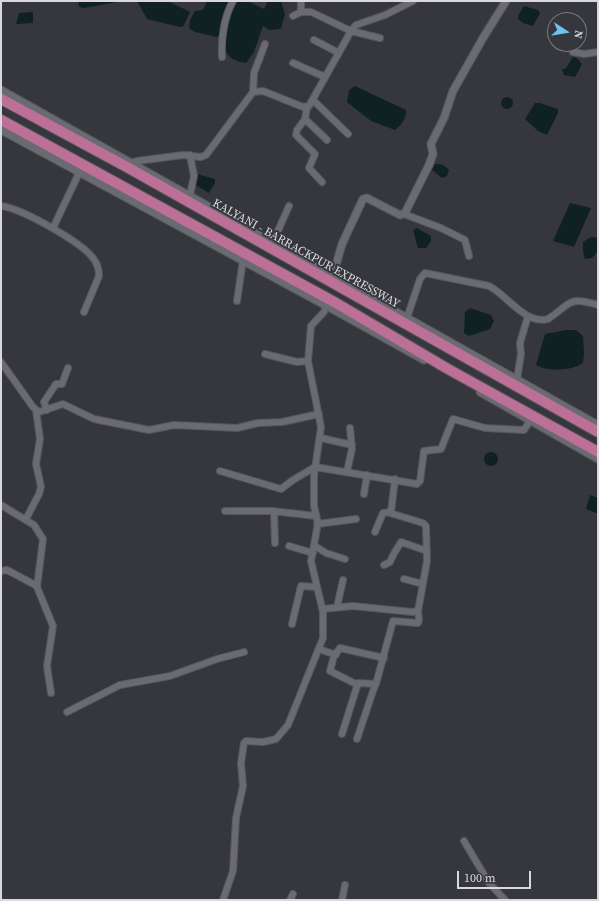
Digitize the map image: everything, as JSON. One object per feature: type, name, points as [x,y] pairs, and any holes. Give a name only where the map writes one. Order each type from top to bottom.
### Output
[{"type":"highway","name":"KALYANI - BARRACKPUR EXPRESSWAY","points":[[1,99],[125,166],[598,432]]},
{"type":"highway","points":[[1,120],[336,303],[448,369],[598,452]]},
{"type":"street","points":[[222,57],[221,42],[229,8],[233,1]]},
{"type":"street","points":[[301,1],[301,12]]},
{"type":"street","points":[[322,182],[308,168],[315,154],[296,135],[297,130],[305,120],[307,107],[313,100],[350,31],[356,24],[385,15],[412,1]]},
{"type":"street","points":[[404,214],[429,165],[433,154],[431,144],[444,118],[453,91],[504,1]]},
{"type":"street","points":[[294,16],[301,12],[312,12],[350,31],[380,38]]},
{"type":"street","points":[[314,40],[339,52]]},
{"type":"street","points":[[131,163],[183,155],[201,157],[206,155],[253,92],[254,73],[265,44]]},
{"type":"street","points":[[573,52],[583,54],[598,52]]},
{"type":"street","points":[[293,63],[326,77]]},
{"type":"street","points":[[1,90],[598,425]]},
{"type":"street","points":[[253,92],[263,91],[303,107],[307,107]]},
{"type":"street","points":[[313,100],[348,134]]},
{"type":"street","points":[[305,120],[327,140]]},
{"type":"street","points":[[1,130],[80,171],[327,306],[598,459]]},
{"type":"street","points":[[190,156],[194,176],[190,195]]},
{"type":"street","points":[[53,228],[80,171]]},
{"type":"street","points":[[333,276],[342,244],[363,198],[367,198],[400,215],[404,214],[441,228],[465,240],[470,256]]},
{"type":"street","points":[[1,206],[53,228],[90,255],[99,271],[98,280],[84,312]]},
{"type":"street","points":[[273,242],[289,206]]},
{"type":"street","points":[[237,301],[242,260]]},
{"type":"street","points":[[407,318],[420,279],[425,273],[489,286],[498,290],[528,316],[536,319],[548,319],[569,302],[574,300],[580,300],[598,305]]},
{"type":"street","points":[[223,900],[232,871],[236,818],[243,786],[242,764],[244,743],[246,741],[263,742],[276,738],[288,726],[320,649],[323,626],[322,609],[311,566],[317,524],[313,489],[315,468],[321,438],[321,428],[308,361],[311,326],[324,312],[327,306]]},
{"type":"street","points":[[517,380],[521,354],[520,343],[528,316]]},
{"type":"street","points":[[265,354],[297,362],[308,361]]},
{"type":"street","points":[[1,362],[36,410],[40,439],[36,464],[41,487],[26,519]]},
{"type":"street","points":[[47,410],[44,402],[56,384],[62,384],[68,368]]},
{"type":"street","points":[[36,410],[42,412],[63,404],[94,419],[149,430],[174,424],[244,427],[255,424],[282,422],[319,414]]},
{"type":"street","points":[[220,471],[282,489],[293,480],[315,468],[395,479],[417,484],[419,483],[424,451],[441,449],[453,420],[484,428],[524,430],[530,421]]},
{"type":"street","points":[[347,472],[352,445],[350,428]]},
{"type":"street","points":[[321,438],[352,445]]},
{"type":"street","points":[[364,494],[367,475]]},
{"type":"street","points":[[390,513],[395,479]]},
{"type":"street","points":[[1,505],[26,519],[36,528],[43,538],[37,586],[53,626],[47,666],[51,693]]},
{"type":"street","points":[[225,511],[274,512],[316,516]]},
{"type":"street","points":[[274,512],[275,543]]},
{"type":"street","points":[[357,739],[384,658],[393,621],[417,623],[427,551],[425,524],[390,513],[383,513],[375,532]]},
{"type":"street","points":[[317,524],[356,519]]},
{"type":"street","points":[[384,565],[390,562],[392,554],[398,549],[401,542],[427,551]]},
{"type":"street","points":[[289,546],[312,553]]},
{"type":"street","points":[[315,546],[326,553],[345,559]]},
{"type":"street","points":[[1,570],[7,570],[37,586]]},
{"type":"street","points":[[404,579],[423,584]]},
{"type":"street","points":[[337,607],[343,580]]},
{"type":"street","points":[[292,624],[301,586],[316,587]]},
{"type":"street","points":[[322,609],[353,606],[412,612],[419,616]]},
{"type":"street","points":[[358,685],[331,672],[330,668],[336,655],[342,648],[384,658]]},
{"type":"street","points":[[320,649],[336,655]]},
{"type":"street","points":[[67,712],[120,685],[170,676],[217,659],[244,652]]},
{"type":"street","points":[[342,734],[360,682],[375,685]]},
{"type":"street","points":[[464,841],[489,883],[505,900]]},
{"type":"street","points":[[342,900],[345,885]]},
{"type":"street","points":[[290,900],[294,894]]},
{"type":"shaded area","points":[[78,1],[123,1],[84,8],[79,7]]},
{"type":"shaded area","points":[[137,1],[168,1],[190,12],[183,27],[180,27],[147,19]]},
{"type":"shaded area","points":[[207,1],[230,1],[220,35],[217,37],[195,32],[189,28],[190,20],[195,11],[203,10]]},
{"type":"shaded area","points":[[239,1],[248,1],[264,9],[268,1],[281,1],[285,14],[281,29],[270,30],[263,26],[254,52],[246,63],[235,60],[229,55],[225,49],[224,41],[233,5]]},
{"type":"shaded area","points":[[524,6],[538,10],[540,13],[533,26],[523,23],[518,19]]},
{"type":"shaded area","points":[[33,12],[33,23],[16,24],[19,13]]},
{"type":"shaded area","points":[[573,57],[578,59],[582,64],[575,77],[564,75],[562,70],[566,68]]},
{"type":"shaded area","points":[[355,86],[406,110],[405,119],[395,130],[371,121],[347,102],[349,90]]},
{"type":"shaded area","points":[[507,97],[511,99],[513,103],[511,107],[507,109],[503,107],[501,103],[503,99]]},
{"type":"shaded area","points":[[535,103],[540,103],[558,109],[558,113],[547,135],[538,131],[525,119]]},
{"type":"shaded area","points":[[435,164],[440,164],[448,168],[449,170],[447,176],[442,178],[432,170]]},
{"type":"shaded area","points":[[197,174],[215,179],[215,183],[209,193],[192,183]]},
{"type":"shaded area","points":[[570,203],[591,208],[574,247],[553,241]]},
{"type":"shaded area","points":[[417,228],[431,236],[431,241],[426,248],[418,248],[413,230]]},
{"type":"shaded area","points":[[591,237],[598,238],[598,251],[592,258],[585,259],[583,242]]},
{"type":"shaded area","points":[[470,308],[491,315],[494,321],[490,329],[469,336],[464,333],[465,312]]},
{"type":"shaded area","points":[[566,330],[576,330],[583,336],[583,363],[572,368],[560,370],[547,369],[536,365],[545,334]]},
{"type":"shaded area","points":[[491,452],[496,454],[498,459],[496,464],[491,466],[486,464],[484,459],[486,454]]},
{"type":"shaded area","points":[[590,495],[598,498],[598,514],[586,509]]}]
